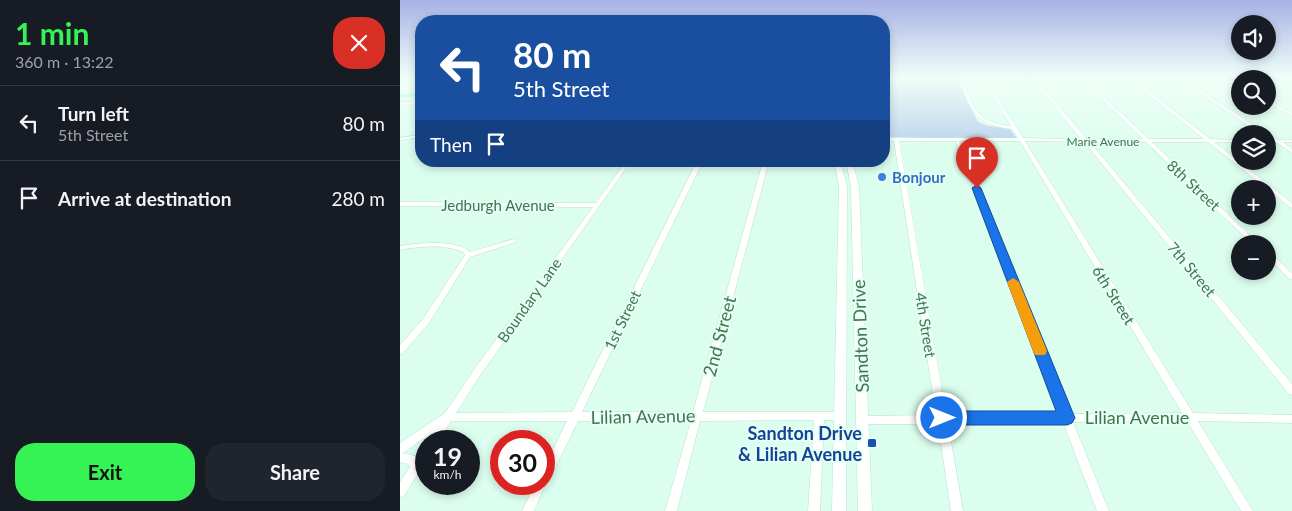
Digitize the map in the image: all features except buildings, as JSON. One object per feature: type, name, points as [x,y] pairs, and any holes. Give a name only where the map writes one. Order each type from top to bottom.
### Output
[{"type":"main road","name":"Sandton Drive","points":[[838,167],[843,186],[839,511]]},
{"type":"main road","name":"Sandton Drive","points":[[850,167],[855,186],[865,511]]},
{"type":"street","points":[[971,101],[981,120],[995,126],[1014,128]]},
{"type":"street","name":"6th Street","points":[[997,101],[1024,141],[1068,218],[1247,511]]},
{"type":"street","points":[[1052,101],[1086,141]]},
{"type":"street","points":[[1105,101],[1148,141]]},
{"type":"street","points":[[1159,101],[1292,206]]},
{"type":"street","points":[[1214,101],[1252,125]]},
{"type":"street","points":[[400,104],[415,103]]},
{"type":"street","points":[[1276,106],[1292,115]]},
{"type":"street","points":[[400,139],[415,137]]},
{"type":"street","name":"Marie Avenue","points":[[890,140],[962,142],[1231,142]]},
{"type":"street","name":"4th Street","points":[[896,140],[957,511]]},
{"type":"street","name":"8th Street","points":[[1148,141],[1246,235]]},
{"type":"street","points":[[1277,141],[1292,142]]},
{"type":"street","points":[[1277,141],[1292,151]]},
{"type":"street","points":[[962,142],[1103,511]]},
{"type":"street","name":"7th Street","points":[[1092,148],[1292,390]]},
{"type":"street","name":"Boundary Lane","points":[[439,430],[624,167]]},
{"type":"street","name":"1st Street","points":[[555,456],[697,167]]},
{"type":"street","name":"2nd Street","points":[[672,511],[764,167]]},
{"type":"street","name":"Jedburgh Avenue","points":[[400,204],[597,205]]},
{"type":"street","points":[[400,350],[426,321],[468,255],[514,241]]},
{"type":"street","points":[[400,248],[453,246],[462,248],[468,255]]},
{"type":"street","points":[[1276,262],[1292,277]]},
{"type":"street","points":[[814,511],[819,416]]},
{"type":"street","name":"Lilian Avenue","points":[[447,417],[840,416]]},
{"type":"street","points":[[400,449],[447,417]]},
{"type":"street","name":"Lilian Avenue","points":[[862,420],[1190,417],[1292,419]]},
{"type":"street","points":[[400,457],[411,460],[415,466]]},
{"type":"street","points":[[400,492],[415,472]]},
{"type":"street","points":[[528,511],[536,495]]},
{"type":"shaded area","points":[[890,101],[968,101],[978,122],[989,126],[1010,129],[1017,139],[890,137]]},
{"type":"slow traffic","points":[[1013,282],[1040,351]]},
{"type":"place","name":"Bonjour","points":[[882,177]]},
{"type":"place","name":"Sandton Drive & Lilian Avenue","points":[[872,443]]},
{"type":"route","points":[[942,418],[1067,418],[977,188]]}]
